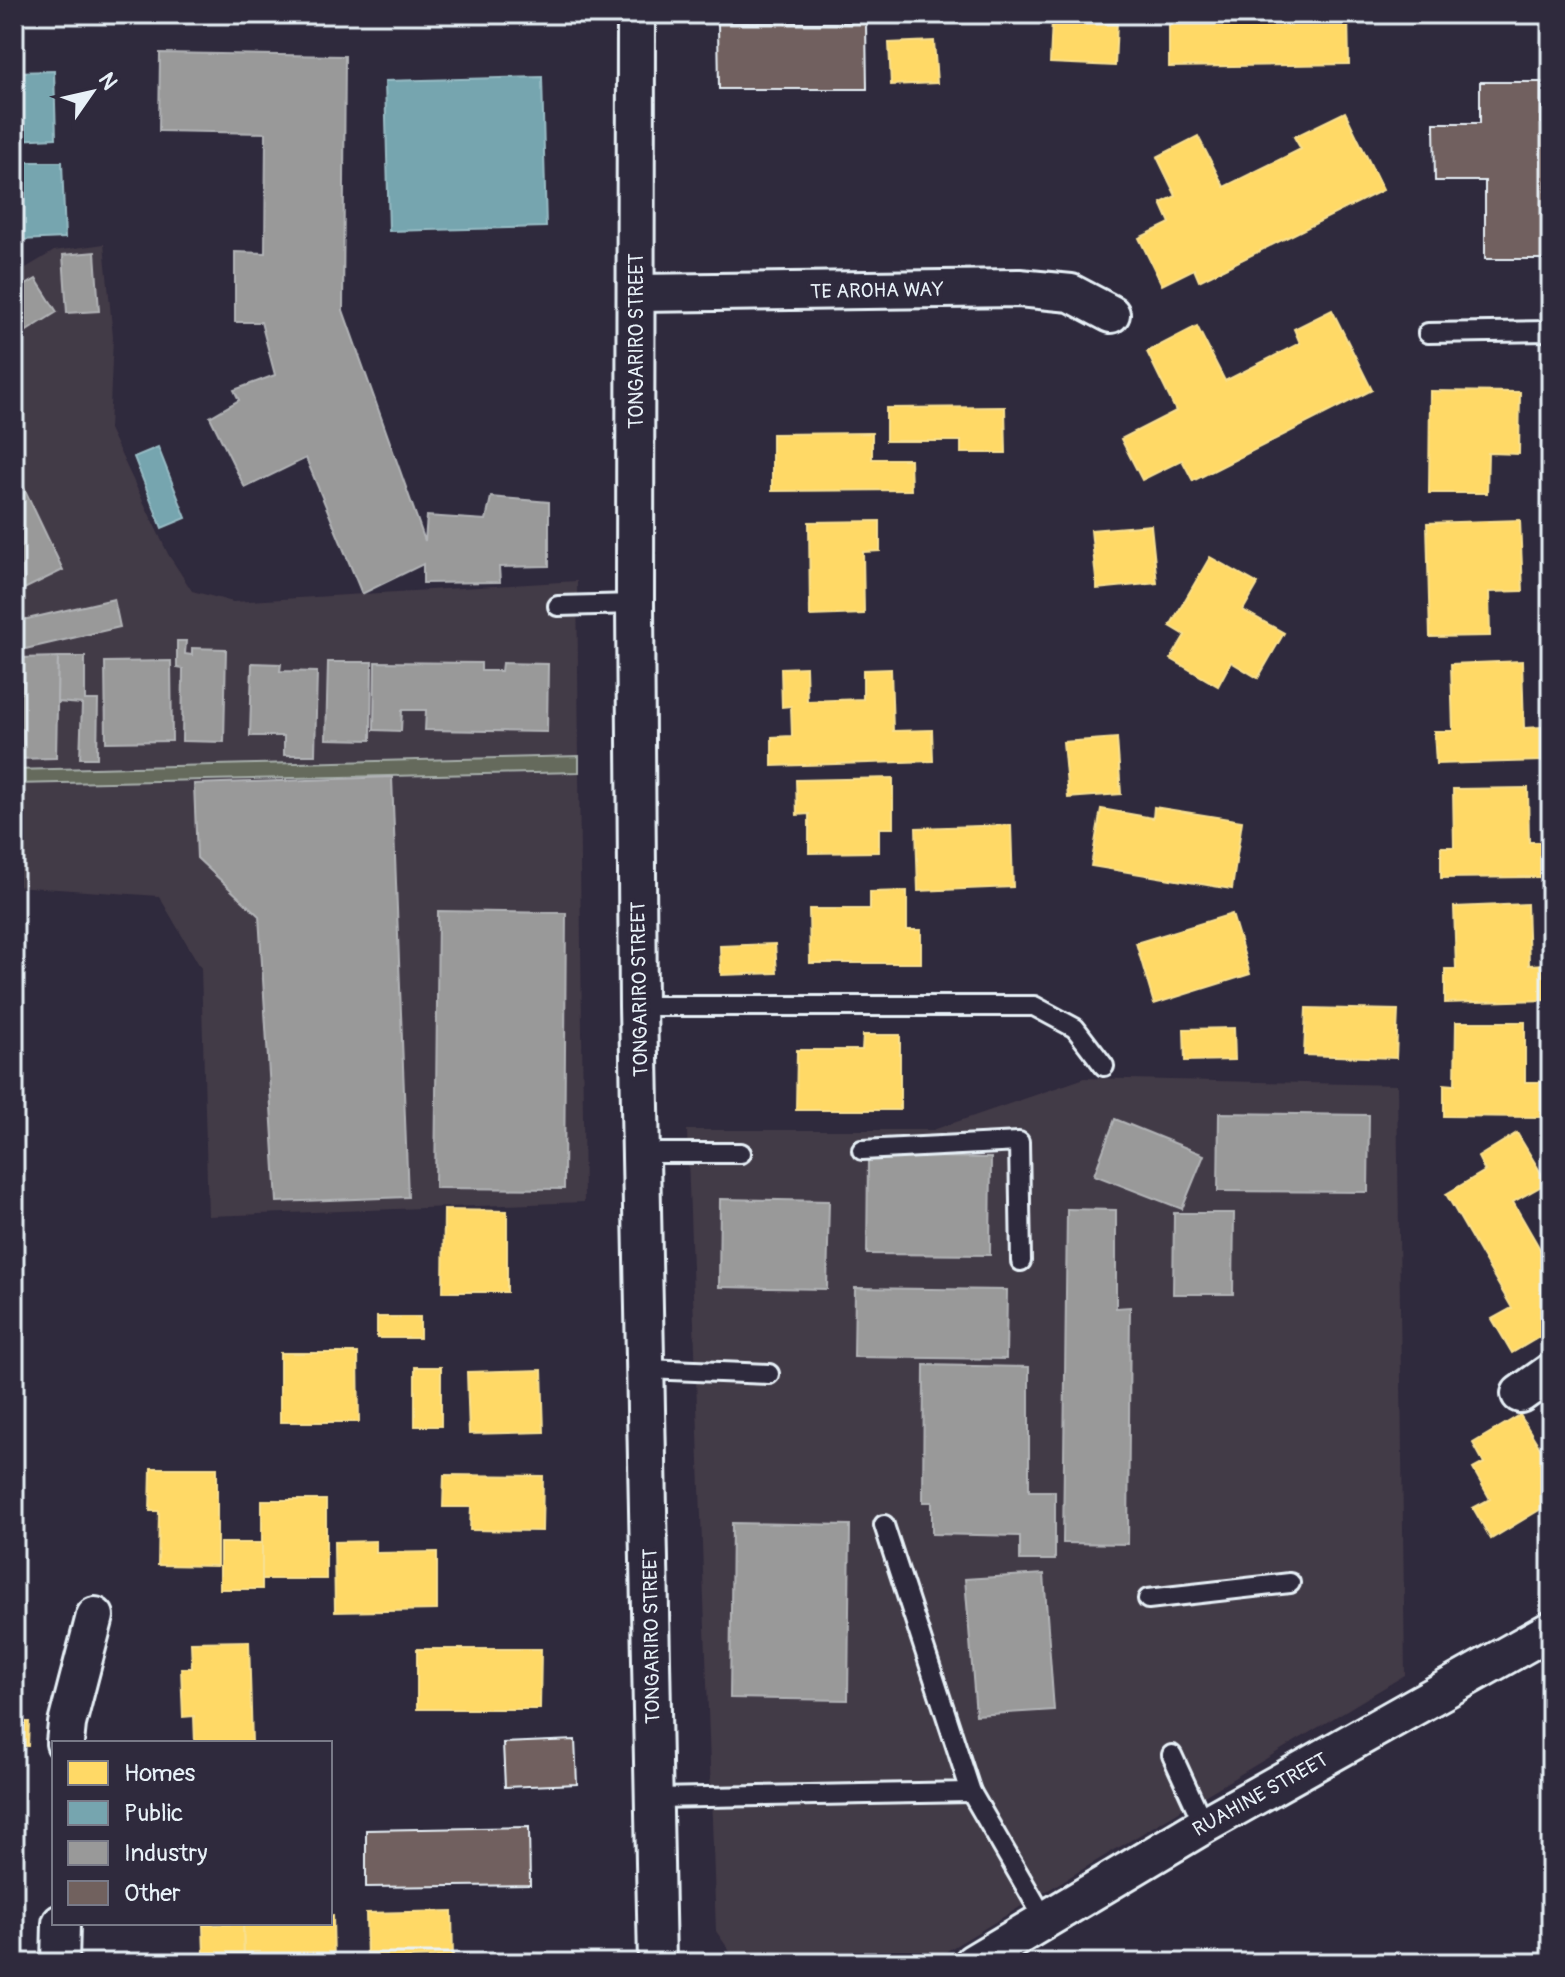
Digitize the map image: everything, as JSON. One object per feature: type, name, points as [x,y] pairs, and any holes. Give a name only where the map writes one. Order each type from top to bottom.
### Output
[{"type":"street","name":"TONGARIRO STREET","points":[[636,14],[638,1006],[657,1963]]},
{"type":"street","name":"TE AROHA WAY","points":[[637,293],[1019,288],[1071,293],[1111,314]]},
{"type":"street","points":[[1520,1394],[1551,1372]]},
{"type":"street","points":[[65,1741],[95,1616]]},
{"type":"street","name":"RUAHINE STREET","points":[[973,1963],[1204,1825],[1551,1630]]},
{"type":"street","points":[[60,1963],[61,1925]]},
{"type":"lane","points":[[1428,333],[1551,331]]},
{"type":"lane","points":[[558,606],[635,604]]},
{"type":"lane","points":[[638,1006],[1034,1006],[1075,1028],[1104,1066]]},
{"type":"lane","points":[[862,1150],[1019,1142],[1021,1261]]},
{"type":"lane","points":[[643,1153],[741,1153]]},
{"type":"lane","points":[[646,1369],[769,1374]]},
{"type":"lane","points":[[884,1525],[971,1792],[1045,1920]]},
{"type":"lane","points":[[1148,1599],[1290,1583]]},
{"type":"lane","points":[[1172,1755],[1204,1825]]},
{"type":"lane","points":[[654,1798],[971,1792]]},
{"type":"shaded area","points":[[104,244],[113,337],[109,429],[168,554],[192,591],[233,602],[577,581],[579,756],[14,770],[14,275],[54,251]]},
{"type":"shaded area","points":[[579,772],[584,1202],[208,1216],[201,968],[159,896],[14,886],[14,784]]},
{"type":"shaded area","points":[[1085,1078],[1397,1085],[1405,1675],[927,1963],[738,1963],[716,1931],[687,1130],[933,1130]]},
{"type":"green space","points":[[579,756],[579,772],[14,784],[14,770]]},
{"type":"building: Homes","points":[[1169,14],[1348,14],[1349,64],[1169,67]]},
{"type":"building: Homes","points":[[1052,19],[1117,22],[1115,66],[1050,63]]},
{"type":"building: Homes","points":[[934,41],[937,83],[891,85],[889,43]]},
{"type":"building: Homes","points":[[1345,112],[1383,190],[1199,281],[1194,269],[1162,285],[1139,238],[1170,223],[1161,203],[1176,196],[1157,157],[1198,136],[1224,187],[1301,149],[1294,137]]},
{"type":"building: Homes","points":[[1332,310],[1372,390],[1193,481],[1182,460],[1142,480],[1121,439],[1176,411],[1147,352],[1197,326],[1225,381],[1300,343],[1294,329]]},
{"type":"building: Homes","points":[[1430,391],[1520,392],[1519,454],[1488,453],[1487,493],[1429,493]]},
{"type":"building: Homes","points":[[1005,407],[1006,453],[961,453],[961,441],[886,441],[886,408]]},
{"type":"building: Homes","points":[[872,433],[872,459],[910,459],[911,490],[772,491],[772,434]]},
{"type":"building: Homes","points":[[1520,520],[1523,591],[1489,592],[1490,636],[1430,637],[1427,523]]},
{"type":"building: Homes","points":[[880,521],[880,551],[863,552],[864,614],[810,616],[809,522]]},
{"type":"building: Homes","points":[[1151,525],[1157,583],[1097,589],[1091,530]]},
{"type":"building: Homes","points":[[1210,557],[1258,584],[1243,610],[1284,633],[1258,678],[1231,662],[1218,686],[1171,659],[1185,635],[1170,626]]},
{"type":"building: Homes","points":[[1522,661],[1524,728],[1542,727],[1543,761],[1436,764],[1434,731],[1453,731],[1451,664]]},
{"type":"building: Homes","points":[[806,667],[807,701],[863,699],[863,670],[891,669],[893,731],[932,730],[933,761],[772,766],[772,737],[792,736],[791,706],[782,707],[781,668]]},
{"type":"building: Homes","points":[[1117,738],[1121,794],[1068,798],[1063,742]]},
{"type":"building: Homes","points":[[893,778],[893,828],[879,828],[879,852],[809,853],[809,814],[797,815],[796,780]]},
{"type":"building: Homes","points":[[1528,788],[1529,842],[1541,842],[1542,877],[1441,878],[1441,847],[1454,847],[1453,789]]},
{"type":"building: Homes","points":[[1154,807],[1242,821],[1232,889],[1091,866],[1101,809],[1153,818]]},
{"type":"building: Homes","points":[[1011,825],[1013,887],[918,891],[916,828]]},
{"type":"building: Homes","points":[[907,891],[907,930],[921,930],[921,963],[810,963],[809,909],[870,909],[870,892]]},
{"type":"building: Homes","points":[[1527,904],[1529,965],[1546,964],[1547,1000],[1445,1003],[1445,969],[1456,969],[1454,907]]},
{"type":"building: Homes","points":[[1232,914],[1250,974],[1154,1004],[1136,943]]},
{"type":"building: Homes","points":[[775,944],[777,973],[721,975],[720,946]]},
{"type":"building: Homes","points":[[1306,1008],[1398,1010],[1396,1058],[1304,1055]]},
{"type":"building: Homes","points":[[1456,1022],[1525,1022],[1525,1082],[1542,1082],[1542,1117],[1444,1116],[1444,1084],[1455,1085]]},
{"type":"building: Homes","points":[[1234,1028],[1235,1060],[1185,1061],[1184,1029]]},
{"type":"building: Homes","points":[[863,1035],[900,1035],[900,1110],[796,1110],[797,1050],[862,1050]]},
{"type":"building: Homes","points":[[1517,1133],[1547,1183],[1513,1202],[1551,1268],[1551,1330],[1512,1353],[1492,1319],[1512,1308],[1446,1194],[1485,1171],[1478,1157]]},
{"type":"building: Homes","points":[[444,1210],[507,1211],[507,1292],[443,1292]]},
{"type":"building: Homes","points":[[377,1317],[420,1317],[420,1338],[377,1338]]},
{"type":"building: Homes","points":[[280,1353],[358,1353],[359,1422],[280,1422]]},
{"type":"building: Homes","points":[[415,1367],[441,1367],[441,1426],[415,1426]]},
{"type":"building: Homes","points":[[542,1370],[544,1432],[469,1434],[467,1372]]},
{"type":"building: Homes","points":[[1520,1415],[1543,1453],[1551,1448],[1551,1503],[1491,1539],[1473,1508],[1490,1499],[1473,1469],[1484,1463],[1473,1443]]},
{"type":"building: Homes","points":[[151,1468],[217,1468],[217,1566],[158,1565],[159,1511],[150,1511]]},
{"type":"building: Homes","points":[[444,1475],[543,1476],[542,1531],[470,1530],[471,1507],[443,1507]]},
{"type":"building: Homes","points":[[262,1500],[326,1500],[326,1579],[262,1579]]},
{"type":"building: Homes","points":[[376,1541],[376,1553],[437,1552],[437,1610],[335,1612],[334,1542]]},
{"type":"building: Homes","points":[[220,1543],[262,1543],[262,1589],[220,1589]]},
{"type":"building: Homes","points":[[249,1641],[252,1741],[195,1741],[194,1716],[183,1717],[181,1668],[192,1668],[191,1642]]},
{"type":"building: Homes","points":[[417,1649],[541,1649],[540,1709],[417,1709]]},
{"type":"building: Homes","points":[[14,1722],[29,1722],[28,1746],[14,1746]]},
{"type":"building: Homes","points":[[452,1911],[453,1957],[367,1959],[366,1913]]},
{"type":"building: Homes","points":[[333,1916],[334,1963],[244,1962],[243,1925],[332,1925]]},
{"type":"building: Homes","points":[[203,1925],[243,1925],[244,1963],[181,1963],[181,1955],[204,1954]]},
{"type":"building: Public","points":[[54,71],[56,138],[14,140],[14,72]]},
{"type":"building: Public","points":[[542,77],[546,227],[389,231],[385,81]]},
{"type":"building: Public","points":[[18,162],[62,162],[65,238],[20,240]]},
{"type":"building: Public","points":[[158,447],[186,518],[162,528],[134,457]]},
{"type":"building: Industry","points":[[160,53],[345,56],[343,310],[425,541],[427,516],[486,520],[491,497],[549,502],[549,566],[499,567],[500,582],[423,583],[423,564],[362,594],[306,458],[245,488],[210,417],[239,400],[234,390],[275,375],[261,322],[235,322],[235,252],[265,253],[266,133],[159,131]]},
{"type":"building: Industry","points":[[95,252],[99,311],[67,313],[63,255]]},
{"type":"building: Industry","points":[[36,279],[57,312],[14,339],[14,292]]},
{"type":"building: Industry","points":[[14,467],[63,570],[14,594]]},
{"type":"building: Industry","points":[[114,599],[120,627],[21,650],[14,622]]},
{"type":"building: Industry","points":[[177,641],[186,641],[185,654],[192,655],[192,648],[226,649],[224,742],[182,741],[183,669],[177,668]]},
{"type":"building: Industry","points":[[58,657],[56,758],[16,759],[19,658]]},
{"type":"building: Industry","points":[[58,657],[85,657],[85,700],[98,700],[97,758],[80,758],[82,704],[57,702]]},
{"type":"building: Industry","points":[[171,661],[172,741],[106,742],[105,662]]},
{"type":"building: Industry","points":[[328,662],[372,662],[371,740],[326,739]]},
{"type":"building: Industry","points":[[375,662],[481,663],[481,671],[501,671],[502,663],[548,664],[547,732],[425,730],[426,710],[402,710],[401,731],[374,730]]},
{"type":"building: Industry","points":[[252,663],[281,664],[280,671],[317,672],[315,755],[284,755],[284,736],[250,736]]},
{"type":"building: Industry","points":[[392,777],[408,1197],[277,1202],[259,916],[197,858],[194,784]]},
{"type":"building: Industry","points":[[438,911],[566,913],[564,1189],[435,1188]]},
{"type":"building: Industry","points":[[1219,1113],[1369,1115],[1368,1192],[1218,1191]]},
{"type":"building: Industry","points":[[1115,1119],[1204,1155],[1182,1209],[1094,1175]]},
{"type":"building: Industry","points":[[868,1156],[991,1158],[990,1255],[867,1254]]},
{"type":"building: Industry","points":[[720,1199],[829,1201],[827,1289],[719,1287]]},
{"type":"building: Industry","points":[[1067,1209],[1116,1210],[1116,1308],[1130,1307],[1128,1544],[1063,1543]]},
{"type":"building: Industry","points":[[1174,1213],[1234,1213],[1233,1294],[1173,1294]]},
{"type":"building: Industry","points":[[855,1288],[1007,1290],[1006,1359],[854,1357]]},
{"type":"building: Industry","points":[[924,1365],[1029,1367],[1029,1491],[1055,1491],[1055,1560],[1020,1560],[1020,1536],[932,1534],[932,1502],[923,1502]]},
{"type":"building: Industry","points":[[732,1523],[850,1525],[848,1700],[730,1698]]},
{"type":"building: Industry","points":[[1044,1574],[1054,1710],[976,1715],[965,1579]]},
{"type":"building: Other","points":[[718,23],[866,23],[867,89],[719,89]]},
{"type":"building: Other","points":[[1480,82],[1541,82],[1541,123],[1551,123],[1551,181],[1546,181],[1546,259],[1485,259],[1485,181],[1435,181],[1434,123],[1480,123]]},
{"type":"building: Other","points":[[575,1740],[577,1784],[505,1787],[503,1743]]},
{"type":"building: Other","points":[[529,1827],[530,1885],[366,1887],[366,1830]]}]
